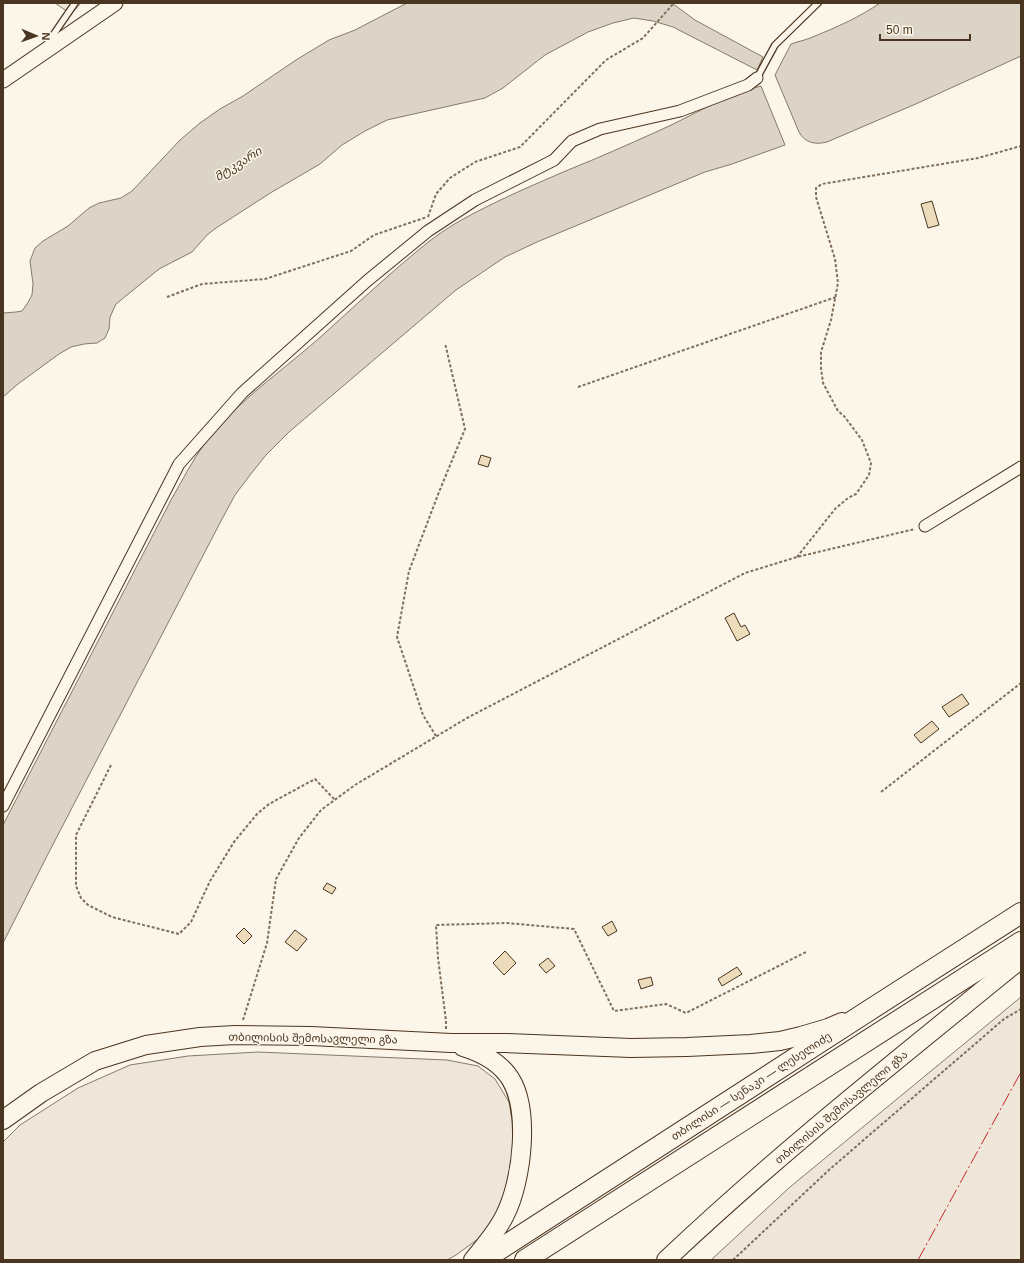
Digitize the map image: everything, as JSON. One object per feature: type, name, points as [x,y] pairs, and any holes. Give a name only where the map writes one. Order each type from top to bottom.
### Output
[{"type":"highway","name":"თბილისი — სენაკი — ლესელიძე","points":[[482,1260],[1021,914]]},
{"type":"highway","points":[[525,1260],[1021,942]]},
{"type":"highway","name":"თბილისის შემოსავლელი გზა","points":[[666,1260],[750,1183],[890,1065],[1021,959]]},
{"type":"highway","name":"თბილისის შემოსავლელი გზა","points":[[3,1120],[41,1093],[95,1061],[146,1045],[200,1038],[236,1035],[311,1036],[447,1043],[505,1043],[631,1048],[688,1047],[780,1041],[828,1028],[865,1013]]},
{"type":"highway","name":"თბილისის შემოსავლელი გზა","points":[[447,1043],[476,1051],[497,1064],[514,1084],[521,1110],[522,1124],[519,1165],[515,1190],[500,1224],[473,1260]]},
{"type":"main road","points":[[3,80],[115,3]]},
{"type":"street","points":[[3,806],[179,464],[242,393],[384,267],[428,231],[475,200],[554,160],[572,141],[600,129],[680,111],[748,85],[757,78]]},
{"type":"street","points":[[925,526],[1021,467]]},
{"type":"lane","points":[[40,54],[75,3]]},
{"type":"lane","points":[[757,78],[775,45],[818,3]]},
{"type":"path","points":[[424,223],[436,194],[450,178],[475,162],[520,147],[606,60],[643,38],[674,3]]},
{"type":"path","points":[[797,557],[835,509],[848,498],[856,494],[869,475],[870,463],[862,440],[844,416],[838,411],[824,383],[821,368],[821,352],[831,320],[838,283],[835,258],[816,196],[816,188],[822,184],[978,158],[1021,146]]},
{"type":"path","points":[[167,297],[202,284],[265,279],[350,251],[374,235],[428,216]]},
{"type":"path","points":[[578,387],[836,297]]},
{"type":"path","points":[[436,737],[423,715],[397,637],[408,571],[465,429],[445,343]]},
{"type":"path","points":[[236,1035],[244,1018],[267,943],[276,879],[299,838],[321,810],[355,785],[467,718],[745,573],[797,557],[925,526]]},
{"type":"path","points":[[881,792],[1021,683]]},
{"type":"path","points":[[111,765],[76,835],[76,886],[81,898],[88,905],[112,917],[179,934],[191,922],[210,880],[234,842],[257,814],[269,804],[315,779],[335,800]]},
{"type":"path","points":[[447,1043],[436,925],[507,923],[574,929],[614,1011],[666,1004],[686,1013],[806,952]]},
{"type":"path","points":[[733,1260],[830,1169],[1004,1019],[1021,1009]]},
{"type":"shaded area","points":[[55,3],[81,3],[71,14]]},
{"type":"shaded area","points":[[1021,997],[1021,1260],[711,1260],[790,1187]]},
{"type":"shaded area","points":[[258,1052],[447,1060],[478,1066],[495,1079],[509,1102],[514,1132],[509,1191],[495,1218],[478,1239],[447,1260],[3,1260],[3,1142],[20,1125],[78,1088],[130,1065],[188,1056]]},
{"type":"water","name":"მტკვარი","points":[[407,3],[672,3],[695,20],[763,57],[757,70],[673,27],[653,21],[634,18],[613,23],[588,32],[545,55],[503,88],[485,98],[387,120],[342,145],[320,164],[272,192],[216,228],[207,235],[192,252],[159,269],[116,304],[110,317],[109,329],[105,338],[97,343],[71,347],[18,384],[3,397],[3,313],[22,311],[32,295],[33,284],[30,261],[35,248],[43,241],[68,226],[89,208],[99,203],[121,198],[132,191],[180,140],[220,109],[243,96],[296,60],[329,40],[355,30]]},
{"type":"water","points":[[880,3],[1021,3],[1021,56],[918,103],[827,142],[814,143],[807,141],[799,132],[775,75],[791,44],[809,39],[840,25]]},
{"type":"water","points":[[761,86],[785,145],[705,172],[537,242],[505,257],[456,290],[289,432],[266,455],[235,495],[222,519],[3,943],[3,825],[171,500],[200,450],[218,428],[246,399],[310,346],[396,269],[441,232],[512,194],[656,132],[733,95]]},
{"type":"building","points":[[932,201],[939,225],[928,228],[921,204]]},
{"type":"building","points":[[481,455],[491,458],[488,467],[478,464]]},
{"type":"building","points":[[734,613],[741,627],[745,625],[750,634],[737,641],[725,618]]},
{"type":"building","points":[[962,694],[969,704],[949,717],[942,707]]},
{"type":"building","points":[[932,721],[939,729],[921,743],[914,735]]},
{"type":"building","points":[[327,883],[336,888],[332,894],[323,889]]},
{"type":"building","points":[[612,921],[617,931],[608,936],[602,927]]},
{"type":"building","points":[[244,928],[252,936],[244,944],[236,936]]},
{"type":"building","points":[[295,930],[307,939],[297,951],[285,942]]},
{"type":"building","points":[[505,951],[516,963],[504,975],[493,963]]},
{"type":"building","points":[[548,958],[555,966],[546,973],[539,965]]},
{"type":"building","points":[[737,967],[742,974],[722,986],[718,979]]},
{"type":"building","points":[[651,977],[653,985],[641,989],[638,980]]},
{"type":"power","points":[[918,1260],[1021,1072]]}]
